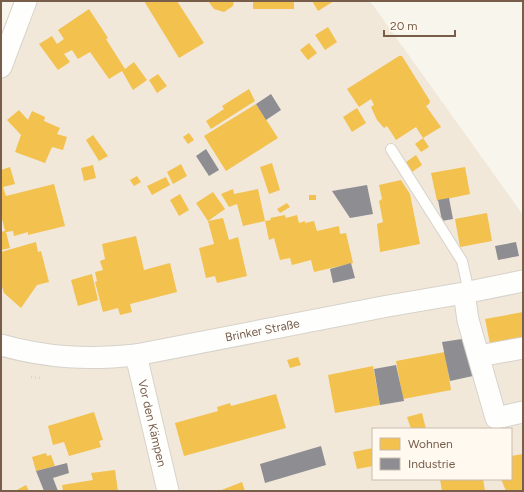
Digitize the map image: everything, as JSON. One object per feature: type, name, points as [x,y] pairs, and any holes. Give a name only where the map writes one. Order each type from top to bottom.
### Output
[{"type":"street","points":[[1,67],[26,1]]},
{"type":"street","name":"Brinker Straße","points":[[1,345],[28,352],[77,358],[102,358],[136,355],[523,281]]},
{"type":"street","points":[[467,292],[468,320],[496,418],[523,412]]},
{"type":"street","points":[[479,356],[523,348]]},
{"type":"street","name":"Vor den Kämpen","points":[[136,355],[168,491]]},
{"type":"lane","points":[[391,149],[462,261],[467,292]]},
{"type":"shaded area","points":[[18,1],[370,1],[523,215],[523,491],[1,491],[1,46]]},
{"type":"building: Wohnen","points":[[144,1],[177,1],[204,43],[179,58]]},
{"type":"building: Wohnen","points":[[208,1],[234,1],[233,6],[224,12],[214,9]]},
{"type":"building: Wohnen","points":[[253,1],[294,1],[294,9],[253,9]]},
{"type":"building: Wohnen","points":[[312,1],[334,1],[318,11]]},
{"type":"building: Wohnen","points":[[89,9],[108,38],[106,39],[125,69],[134,62],[147,80],[133,90],[122,71],[109,79],[90,52],[78,59],[72,50],[64,54],[70,62],[58,70],[39,44],[52,36],[57,44],[64,39],[58,30]]},
{"type":"building: Wohnen","points":[[328,27],[337,42],[325,50],[315,35]]},
{"type":"building: Wohnen","points":[[309,43],[317,53],[308,60],[300,50]]},
{"type":"building: Wohnen","points":[[399,56],[402,56],[430,101],[426,106],[441,127],[423,138],[416,127],[396,140],[387,126],[384,128],[377,120],[371,107],[374,105],[371,99],[359,107],[347,89]]},
{"type":"building: Wohnen","points":[[158,74],[167,86],[157,93],[149,80]]},
{"type":"building: Wohnen","points":[[249,89],[255,101],[211,129],[206,121],[224,109],[222,106]]},
{"type":"building: Wohnen","points":[[256,104],[278,138],[226,171],[204,136]]},
{"type":"building: Wohnen","points":[[357,108],[366,123],[352,132],[343,117]]},
{"type":"building: Wohnen","points":[[19,110],[28,120],[32,111],[45,117],[44,121],[60,128],[57,134],[67,137],[63,150],[52,147],[45,163],[15,152],[21,135],[7,120]]},
{"type":"building: Wohnen","points":[[189,133],[194,140],[188,144],[183,137]]},
{"type":"building: Wohnen","points":[[93,135],[108,156],[99,161],[86,140]]},
{"type":"building: Wohnen","points":[[423,138],[429,147],[421,152],[415,144]]},
{"type":"building: Wohnen","points":[[416,155],[422,165],[412,172],[406,162]]},
{"type":"building: Wohnen","points":[[272,163],[280,190],[269,194],[260,167]]},
{"type":"building: Wohnen","points":[[181,164],[187,176],[173,184],[167,172]]},
{"type":"building: Wohnen","points":[[93,165],[96,178],[84,181],[81,168]]},
{"type":"building: Wohnen","points":[[10,167],[15,184],[3,187],[6,196],[54,184],[65,226],[28,235],[28,232],[14,236],[13,231],[6,232],[10,248],[1,250],[1,232],[5,231],[1,215],[1,170]]},
{"type":"building: Wohnen","points":[[465,167],[470,194],[437,201],[431,173]]},
{"type":"building: Wohnen","points":[[137,176],[141,182],[134,186],[130,180]]},
{"type":"building: Wohnen","points":[[166,177],[170,185],[152,195],[147,186]]},
{"type":"building: Wohnen","points":[[401,180],[410,194],[420,244],[380,252],[377,224],[383,222],[379,201],[382,199],[379,185]]},
{"type":"building: Wohnen","points":[[233,189],[234,194],[258,189],[265,221],[243,226],[237,204],[229,207],[221,194]]},
{"type":"building: Wohnen","points":[[213,192],[225,209],[208,221],[196,203]]},
{"type":"building: Wohnen","points":[[180,194],[189,210],[179,216],[170,200]]},
{"type":"building: Wohnen","points":[[309,195],[316,195],[316,200],[309,200]]},
{"type":"building: Wohnen","points":[[287,203],[290,207],[280,213],[277,209]]},
{"type":"building: Wohnen","points":[[487,213],[492,241],[460,247],[455,219]]},
{"type":"building: Wohnen","points":[[285,215],[286,218],[297,215],[299,223],[314,221],[317,231],[339,226],[340,234],[346,233],[353,263],[314,272],[311,260],[292,265],[290,258],[280,260],[274,238],[269,240],[265,221],[271,220],[270,218]]},
{"type":"building: Wohnen","points":[[223,218],[229,240],[238,237],[247,276],[217,283],[215,276],[206,278],[199,248],[214,244],[208,221]]},
{"type":"building: Wohnen","points":[[136,236],[144,270],[170,263],[177,292],[130,304],[132,312],[120,315],[118,308],[103,312],[95,282],[97,281],[95,272],[103,270],[100,261],[105,259],[102,244]]},
{"type":"building: Wohnen","points":[[36,242],[38,252],[41,251],[49,282],[37,285],[21,308],[4,293],[1,283],[1,252]]},
{"type":"building: Wohnen","points":[[92,274],[98,300],[78,306],[71,280]]},
{"type":"building: Wohnen","points":[[523,312],[523,338],[490,344],[485,319]]},
{"type":"building: Wohnen","points":[[445,352],[451,390],[403,399],[396,361]]},
{"type":"building: Wohnen","points":[[298,357],[301,365],[290,368],[287,360]]},
{"type":"building: Wohnen","points":[[373,366],[380,405],[335,413],[328,375]]},
{"type":"building: Wohnen","points":[[276,394],[286,428],[184,456],[175,423],[218,411],[217,407],[230,403],[231,406]]},
{"type":"building: Wohnen","points":[[94,412],[103,440],[99,441],[101,447],[69,456],[64,442],[53,445],[48,426]]},
{"type":"building: Wohnen","points":[[422,413],[426,428],[411,428],[407,417]]},
{"type":"building: Wohnen","points":[[372,448],[372,466],[357,469],[353,452]]},
{"type":"building: Wohnen","points":[[46,453],[47,456],[51,455],[55,466],[36,471],[32,457]]},
{"type":"building: Wohnen","points":[[523,454],[523,491],[506,491],[501,480],[512,480],[512,456]]},
{"type":"building: Wohnen","points":[[115,470],[118,491],[63,491],[62,485],[93,480],[91,473]]},
{"type":"building: Wohnen","points":[[440,480],[483,480],[485,491],[442,491]]},
{"type":"building: Wohnen","points":[[242,482],[245,491],[219,491]]},
{"type":"building: Wohnen","points":[[26,485],[29,491],[15,491]]},
{"type":"building: Industrie","points":[[271,94],[281,110],[266,120],[256,104]]},
{"type":"building: Industrie","points":[[206,149],[219,170],[209,176],[196,156]]},
{"type":"building: Industrie","points":[[367,185],[373,214],[350,218],[332,191]]},
{"type":"building: Industrie","points":[[449,198],[453,219],[442,221],[438,200]]},
{"type":"building: Industrie","points":[[516,242],[519,256],[498,260],[495,246]]},
{"type":"building: Industrie","points":[[351,263],[355,278],[333,283],[330,269]]},
{"type":"building: Industrie","points":[[462,339],[473,376],[450,381],[442,342]]},
{"type":"building: Industrie","points":[[396,365],[404,401],[380,405],[374,369]]},
{"type":"building: Industrie","points":[[321,446],[326,465],[265,483],[260,464]]},
{"type":"building: Industrie","points":[[67,463],[69,473],[53,478],[58,491],[44,491],[36,471]]}]
